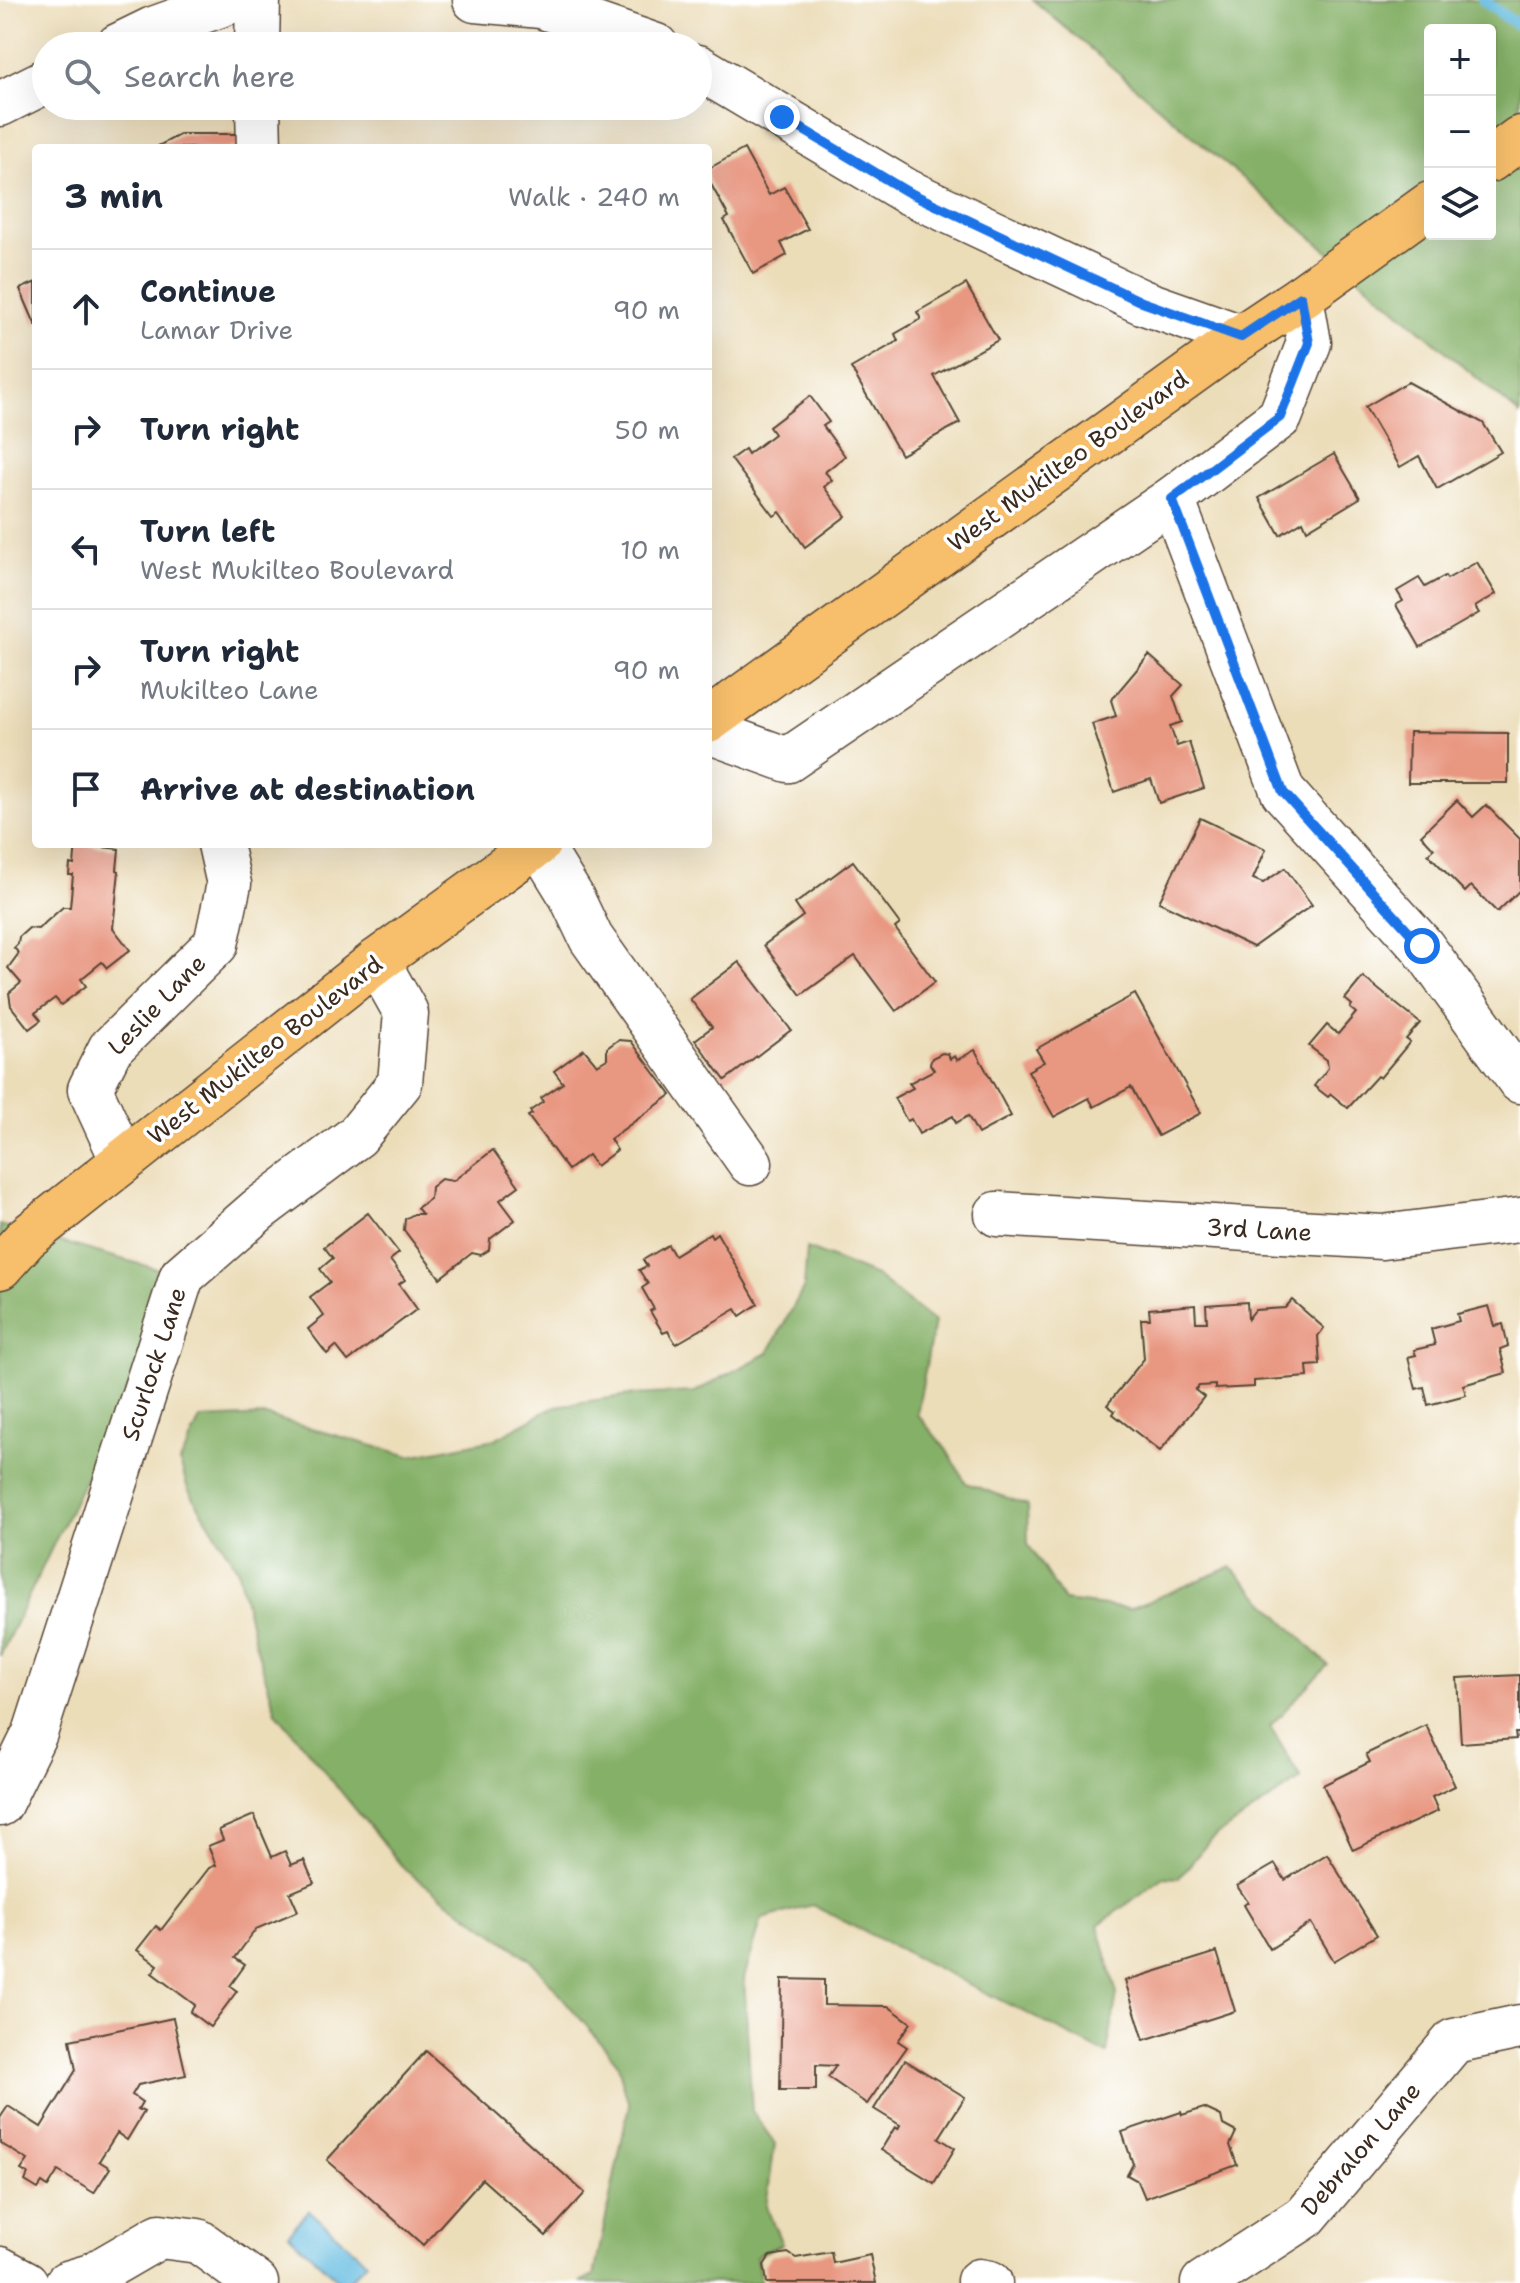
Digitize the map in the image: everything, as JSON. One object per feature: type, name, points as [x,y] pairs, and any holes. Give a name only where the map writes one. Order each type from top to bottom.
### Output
[{"type":"main road","points":[[1496,156],[1520,138]]},
{"type":"main road","name":"West Mukilteo Boulevard","points":[[712,718],[1424,208]]},
{"type":"main road","name":"West Mukilteo Boulevard","points":[[0,1267],[26,1238],[377,961],[532,848]]},
{"type":"street","points":[[147,32],[234,0]]},
{"type":"street","points":[[257,32],[258,0]]},
{"type":"street","points":[[475,0],[541,6],[616,32]]},
{"type":"street","points":[[712,75],[906,191],[1142,302],[1241,337]]},
{"type":"street","points":[[0,104],[32,88]]},
{"type":"street","points":[[258,120],[259,144]]},
{"type":"street","points":[[712,732],[788,760],[1172,499],[1280,417],[1309,343],[1301,297]]},
{"type":"street","points":[[1172,499],[1283,792],[1422,946],[1520,1081]]},
{"type":"street","name":"Leslie Lane","points":[[123,1161],[90,1089],[110,1049],[216,944],[229,884],[221,848]]},
{"type":"street","points":[[541,848],[571,896],[591,938],[750,1163]]},
{"type":"street","name":"Scurlock Lane","points":[[0,1804],[35,1733],[182,1276],[258,1210],[357,1136],[400,1083],[406,1013],[377,961]]},
{"type":"street","name":"3rd Lane","points":[[997,1214],[1382,1237],[1520,1220]]},
{"type":"street","name":"Debralon Lane","points":[[1203,2283],[1306,2216],[1454,2041],[1520,2027]]},
{"type":"street","points":[[67,2283],[91,2276],[160,2236],[198,2241],[256,2283]]},
{"type":"street","points":[[0,2269],[26,2283]]},
{"type":"green space","points":[[1033,0],[1520,0],[1520,415]]},
{"type":"green space","points":[[0,1225],[182,1276],[0,1656]]},
{"type":"green space","points":[[807,1248],[876,1276],[934,1322],[917,1414],[946,1449],[966,1483],[1027,1505],[1028,1544],[1064,1601],[1130,1609],[1231,1567],[1328,1665],[1270,1726],[1301,1779],[1210,1840],[1179,1878],[1164,1877],[1098,1925],[1117,1994],[1107,2054],[812,1905],[762,1919],[744,1978],[752,2111],[775,2144],[766,2206],[782,2244],[756,2256],[761,2283],[580,2283],[594,2276],[629,2105],[617,2062],[531,1960],[405,1870],[276,1712],[237,1568],[188,1489],[180,1462],[200,1419],[266,1416],[410,1456],[495,1439],[556,1406],[630,1395],[695,1392],[768,1353],[804,1287]]},
{"type":"water","points":[[309,2210],[367,2262],[347,2283],[342,2283],[288,2234]]},
{"type":"building","points":[[181,134],[239,134],[239,144],[162,144]]},
{"type":"building","points":[[744,149],[769,195],[784,187],[808,229],[781,243],[787,255],[753,274],[724,220],[729,217],[712,186],[712,167]]},
{"type":"building","points":[[32,284],[32,317],[20,289]]},
{"type":"building","points":[[966,284],[998,340],[934,376],[960,423],[901,455],[851,368],[898,341],[895,334],[921,319],[917,312]]},
{"type":"building","points":[[1408,382],[1483,423],[1501,452],[1437,489],[1419,456],[1400,467],[1365,407]]},
{"type":"building","points":[[810,396],[829,422],[823,426],[845,456],[825,472],[832,480],[824,487],[846,516],[805,547],[780,512],[774,516],[731,459],[745,449],[748,454],[774,434],[769,427]]},
{"type":"building","points":[[1334,454],[1360,498],[1307,530],[1303,521],[1280,535],[1259,498]]},
{"type":"building","points":[[1477,562],[1496,594],[1475,607],[1479,613],[1420,647],[1396,605],[1403,601],[1397,591],[1419,578],[1425,587]]},
{"type":"building","points":[[1149,655],[1183,685],[1173,696],[1182,722],[1170,726],[1177,746],[1189,742],[1204,788],[1159,803],[1151,779],[1114,792],[1092,724],[1116,716],[1111,700]]},
{"type":"building","points":[[1409,732],[1508,733],[1508,783],[1408,783]]},
{"type":"building","points":[[1457,800],[1473,817],[1486,805],[1520,839],[1520,890],[1497,912],[1471,886],[1465,892],[1428,854],[1434,849],[1421,835]]},
{"type":"building","points":[[1200,818],[1266,849],[1253,879],[1263,883],[1285,868],[1312,905],[1253,947],[1159,902]]},
{"type":"building","points":[[76,848],[119,849],[113,928],[130,950],[107,968],[102,962],[81,979],[86,986],[61,1005],[55,998],[35,1013],[41,1020],[29,1029],[11,1006],[9,993],[21,983],[8,968],[19,953],[14,948],[19,937],[29,928],[38,929],[63,907],[70,907],[73,875],[69,875],[70,864],[74,865]]},
{"type":"building","points":[[853,861],[900,924],[895,928],[935,982],[896,1011],[855,956],[801,995],[764,945],[803,916],[795,904]]},
{"type":"building","points":[[739,962],[791,1030],[725,1080],[695,1040],[712,1027],[690,999]]},
{"type":"building","points":[[1363,977],[1420,1023],[1406,1039],[1410,1042],[1380,1078],[1377,1076],[1348,1108],[1331,1094],[1328,1097],[1314,1086],[1328,1068],[1327,1060],[1309,1046],[1327,1025],[1338,1034],[1356,1013],[1345,999]]},
{"type":"building","points":[[1135,994],[1201,1113],[1158,1136],[1131,1087],[1094,1107],[1089,1098],[1054,1117],[1028,1071],[1044,1062],[1036,1049]]},
{"type":"building","points":[[618,1040],[631,1041],[671,1095],[610,1139],[617,1150],[596,1166],[588,1155],[568,1170],[528,1116],[543,1102],[541,1098],[563,1083],[554,1071],[584,1049],[597,1065],[607,1059],[607,1048]]},
{"type":"building","points":[[975,1050],[1011,1116],[978,1134],[968,1116],[956,1123],[953,1116],[919,1134],[911,1119],[907,1121],[894,1098],[913,1088],[909,1083],[934,1070],[930,1064],[932,1058],[942,1053],[948,1054],[950,1059],[955,1056],[957,1060]]},
{"type":"building","points":[[493,1150],[519,1186],[500,1200],[515,1220],[490,1239],[489,1250],[481,1255],[472,1253],[440,1278],[404,1230],[405,1219],[422,1214],[417,1208],[430,1199],[431,1187],[441,1179],[453,1181]]},
{"type":"building","points":[[368,1213],[399,1253],[390,1260],[405,1280],[399,1284],[417,1309],[348,1361],[336,1346],[327,1354],[308,1329],[324,1316],[310,1297],[330,1282],[320,1269],[333,1258],[324,1247]]},
{"type":"building","points":[[710,1233],[712,1237],[717,1233],[758,1304],[740,1316],[736,1309],[676,1344],[668,1331],[663,1333],[650,1311],[654,1309],[642,1288],[648,1284],[639,1270],[647,1266],[643,1260],[668,1245],[674,1255]]},
{"type":"building","points":[[1292,1300],[1324,1328],[1318,1336],[1320,1365],[1307,1366],[1308,1377],[1254,1381],[1254,1387],[1215,1389],[1215,1385],[1199,1386],[1195,1390],[1204,1397],[1160,1451],[1113,1414],[1115,1411],[1107,1405],[1144,1359],[1141,1319],[1150,1319],[1149,1309],[1195,1305],[1196,1322],[1207,1322],[1206,1305],[1247,1302],[1248,1319],[1255,1310],[1285,1308]]},
{"type":"building","points":[[1489,1306],[1495,1326],[1503,1324],[1508,1346],[1500,1349],[1506,1373],[1463,1385],[1466,1395],[1428,1405],[1424,1387],[1416,1389],[1408,1357],[1416,1355],[1414,1350],[1435,1345],[1431,1329],[1459,1321],[1457,1314]]},
{"type":"building","points":[[1520,1675],[1520,1733],[1515,1733],[1516,1739],[1461,1743],[1457,1678]]},
{"type":"building","points":[[1426,1725],[1455,1786],[1432,1797],[1438,1811],[1353,1850],[1323,1785],[1370,1762],[1366,1754]]},
{"type":"building","points":[[254,1815],[272,1857],[285,1851],[291,1865],[304,1860],[314,1883],[290,1893],[298,1911],[256,1929],[235,1958],[245,1965],[230,1986],[237,1991],[210,2027],[190,2012],[195,2005],[152,1973],[158,1965],[137,1950],[156,1926],[161,1930],[209,1868],[216,1865],[208,1846],[223,1840],[219,1830]]},
{"type":"building","points":[[1327,1854],[1377,1935],[1334,1961],[1311,1923],[1270,1949],[1244,1905],[1248,1902],[1237,1886],[1275,1864],[1285,1880]]},
{"type":"building","points":[[1217,1952],[1235,2011],[1144,2040],[1125,1981]]},
{"type":"building","points":[[782,1979],[824,1980],[824,2005],[888,2006],[911,2023],[898,2041],[907,2047],[867,2104],[828,2077],[836,2066],[816,2065],[816,2090],[780,2090]]},
{"type":"building","points":[[173,2018],[186,2075],[138,2085],[132,2095],[142,2102],[138,2109],[144,2112],[127,2140],[117,2133],[99,2161],[110,2168],[94,2193],[58,2171],[48,2187],[42,2183],[38,2189],[25,2181],[28,2174],[21,2170],[28,2160],[0,2143],[0,2118],[8,2106],[41,2127],[76,2070],[70,2040]]},
{"type":"building","points":[[426,2051],[585,2193],[546,2236],[482,2179],[423,2245],[327,2160]]},
{"type":"building","points":[[905,2060],[965,2097],[939,2138],[955,2148],[934,2183],[881,2150],[895,2127],[898,2129],[900,2125],[874,2109]]},
{"type":"building","points":[[1204,2108],[1221,2116],[1223,2125],[1236,2132],[1230,2145],[1237,2165],[1145,2198],[1138,2181],[1127,2175],[1133,2164],[1122,2132],[1181,2112],[1182,2115]]},
{"type":"building","points":[[831,2252],[833,2263],[870,2255],[876,2283],[767,2283],[764,2265],[770,2256],[788,2253],[796,2258]]},
{"type":"waterway","points":[[1483,0],[1520,27]]},
{"type":"route","points":[[782,117],[906,191],[1142,302],[1241,337],[1301,297],[1309,343],[1280,417],[1172,499],[1283,792],[1422,946]]}]
